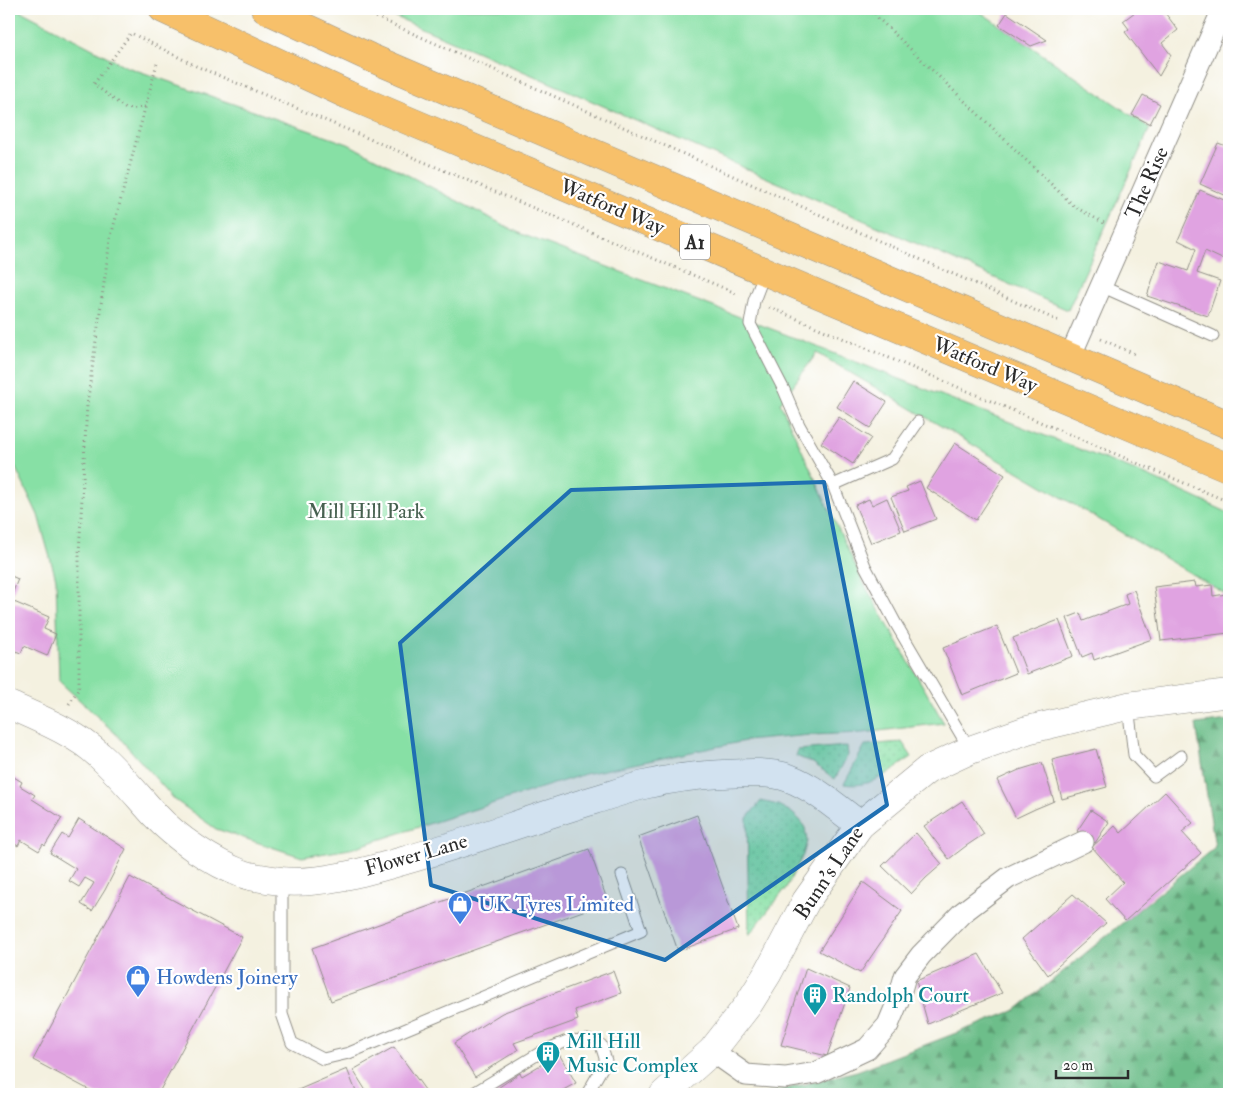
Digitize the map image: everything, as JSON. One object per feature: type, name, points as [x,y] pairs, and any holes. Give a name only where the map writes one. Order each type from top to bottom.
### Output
[{"type":"highway","name":"Watford Way","points":[[164,9],[348,95],[1229,468]]},
{"type":"highway","name":"Watford Way","points":[[265,9],[387,64],[1229,425]]},
{"type":"street","name":"The Rise","points":[[1070,357],[1223,9]]},
{"type":"street","name":"Bunn's Lane","points":[[664,1094],[712,1051],[748,1005],[768,973],[806,901],[860,825],[927,770],[970,750],[1027,730],[1128,706],[1229,693]]},
{"type":"street","name":"Flower Lane","points":[[9,706],[79,739],[98,754],[156,816],[182,839],[204,854],[244,874],[282,881],[330,878],[373,870],[645,785],[705,775],[758,772],[787,777],[810,788],[860,825]]},
{"type":"street","points":[[712,1051],[746,1075],[785,1078],[816,1073],[867,1049],[888,1025],[898,1001],[905,976],[921,955],[962,913],[1008,878],[1083,842]]},
{"type":"lane","points":[[765,272],[754,301],[750,324],[784,390],[798,426],[832,484],[865,566],[896,624],[970,750]]},
{"type":"lane","points":[[1101,286],[1212,336]]},
{"type":"lane","points":[[832,484],[892,459],[918,422]]},
{"type":"lane","points":[[1128,706],[1134,755],[1154,776],[1181,756]]},
{"type":"lane","points":[[282,881],[282,1014],[292,1043],[323,1059],[349,1053],[641,931],[622,875]]},
{"type":"lane","points":[[472,1094],[543,1051],[567,1041],[588,1040],[601,1046],[606,1061],[587,1094]]},
{"type":"path","points":[[358,9],[1142,357]]},
{"type":"path","points":[[873,9],[878,18],[1075,207],[1125,232]]},
{"type":"path","points":[[145,107],[126,109],[94,84],[131,33],[196,66],[1229,502]]},
{"type":"path","points":[[56,727],[79,688],[79,553],[87,405],[110,240],[157,63]]},
{"type":"highlighted area","points":[[824,482],[887,805],[665,960],[431,885],[400,643],[571,490]]},
{"type":"green space","name":"Mill Hill Park","points":[[9,9],[17,9],[127,67],[348,144],[521,234],[782,333],[1148,476],[1229,513],[1229,596],[817,353],[780,403],[863,582],[944,723],[863,733],[810,735],[745,741],[585,774],[350,849],[302,857],[216,829],[175,800],[116,734],[59,681],[56,579],[38,515],[9,454]]},
{"type":"green space","points":[[377,9],[976,9],[1150,128],[1068,310],[553,84]]},
{"type":"green space","points":[[1229,720],[1229,1094],[765,1094],[857,1071],[1016,1010],[1215,847],[1196,724]]},
{"type":"green space","points":[[902,742],[912,757],[880,778],[863,784],[844,784],[865,745]]},
{"type":"green space","points":[[847,746],[848,755],[835,779],[813,763],[796,756],[798,750]]},
{"type":"green space","points":[[761,801],[778,805],[791,812],[800,820],[805,828],[807,841],[803,855],[786,888],[749,935],[747,818]]},
{"type":"building","points":[[1133,9],[1162,9],[1178,30],[1162,43],[1171,55],[1159,76],[1125,32],[1129,29],[1123,21],[1135,12]]},
{"type":"building","points":[[1007,13],[1047,40],[1031,46],[999,25]]},
{"type":"building","points":[[1143,95],[1160,104],[1150,124],[1132,115]]},
{"type":"building","points":[[1218,143],[1229,147],[1229,197],[1200,184]]},
{"type":"building","points":[[1200,190],[1229,202],[1229,243],[1222,259],[1205,251],[1197,273],[1220,281],[1208,316],[1147,296],[1159,261],[1188,271],[1196,249],[1178,240]]},
{"type":"building","points":[[853,381],[887,402],[870,428],[837,407]]},
{"type":"building","points":[[839,417],[871,438],[853,464],[821,443]]},
{"type":"building","points":[[955,443],[1005,475],[976,520],[926,488]]},
{"type":"building","points":[[920,481],[936,519],[905,531],[891,497],[908,491],[906,487]]},
{"type":"building","points":[[887,498],[901,531],[871,543],[855,505],[869,499],[872,505]]},
{"type":"building","points":[[9,575],[18,579],[9,602]]},
{"type":"building","points":[[1195,582],[1196,587],[1212,585],[1213,596],[1226,594],[1229,633],[1161,641],[1154,587]]},
{"type":"building","points":[[1134,590],[1152,639],[1094,660],[1092,653],[1082,657],[1067,618],[1080,613],[1083,621],[1128,604],[1125,594]]},
{"type":"building","points":[[14,602],[49,617],[44,629],[56,634],[47,656],[24,646],[21,653],[10,649],[9,652],[9,613]]},
{"type":"building","points":[[1059,620],[1073,656],[1027,674],[1013,638]]},
{"type":"building","points":[[997,626],[1016,673],[962,695],[943,648]]},
{"type":"building","points":[[1096,749],[1107,787],[1062,799],[1052,760]]},
{"type":"building","points":[[1042,763],[1054,801],[1016,818],[997,780],[1019,770]]},
{"type":"building","points":[[9,774],[22,782],[20,786],[35,795],[32,799],[62,818],[45,846],[43,844],[39,851],[21,840],[18,846],[9,840]]},
{"type":"building","points":[[1165,792],[1193,823],[1182,832],[1201,853],[1125,921],[1105,899],[1123,882],[1092,847],[1115,826],[1121,833]]},
{"type":"building","points":[[962,801],[984,834],[949,859],[924,826]]},
{"type":"building","points":[[1091,810],[1109,822],[1095,843],[1077,831]]},
{"type":"building","points":[[697,815],[738,929],[678,951],[638,837]]},
{"type":"building","points":[[79,819],[126,849],[92,911],[81,904],[94,883],[85,878],[79,887],[69,881],[76,869],[50,853],[62,834],[68,838]]},
{"type":"building","points":[[916,833],[942,864],[911,894],[882,866]]},
{"type":"building","name":"UK Tyres Limited","points":[[589,849],[608,902],[331,1001],[312,948]]},
{"type":"building","name":"Howdens Joinery","points":[[130,877],[242,937],[158,1094],[97,1094],[33,1060]]},
{"type":"building","points":[[863,882],[902,911],[860,973],[819,951]]},
{"type":"building","points":[[1073,894],[1106,923],[1048,975],[1022,939]]},
{"type":"building","points":[[979,954],[1002,993],[928,1024],[916,981]]},
{"type":"building","name":"Randolph Court","points":[[806,968],[850,988],[827,1056],[781,1045]]},
{"type":"building","points":[[613,971],[621,993],[575,1010],[578,1020],[514,1043],[518,1050],[475,1077],[454,1043],[502,1013]]},
{"type":"building","points":[[394,1047],[428,1094],[368,1094],[353,1070]]},
{"type":"building","name":"Mill Hill Music Complex","points":[[559,1054],[576,1083],[556,1094],[489,1094],[520,1073],[522,1076]]},
{"type":"building","points":[[347,1069],[357,1094],[291,1094],[291,1093]]},
{"type":"place","name":"UK Tyres Limited","points":[[460,925]]},
{"type":"place","name":"Howdens Joinery","points":[[138,998]]},
{"type":"place","name":"Randolph Court","points":[[815,1016]]},
{"type":"place","name":"Mill Hill Music Complex","points":[[548,1074]]}]
